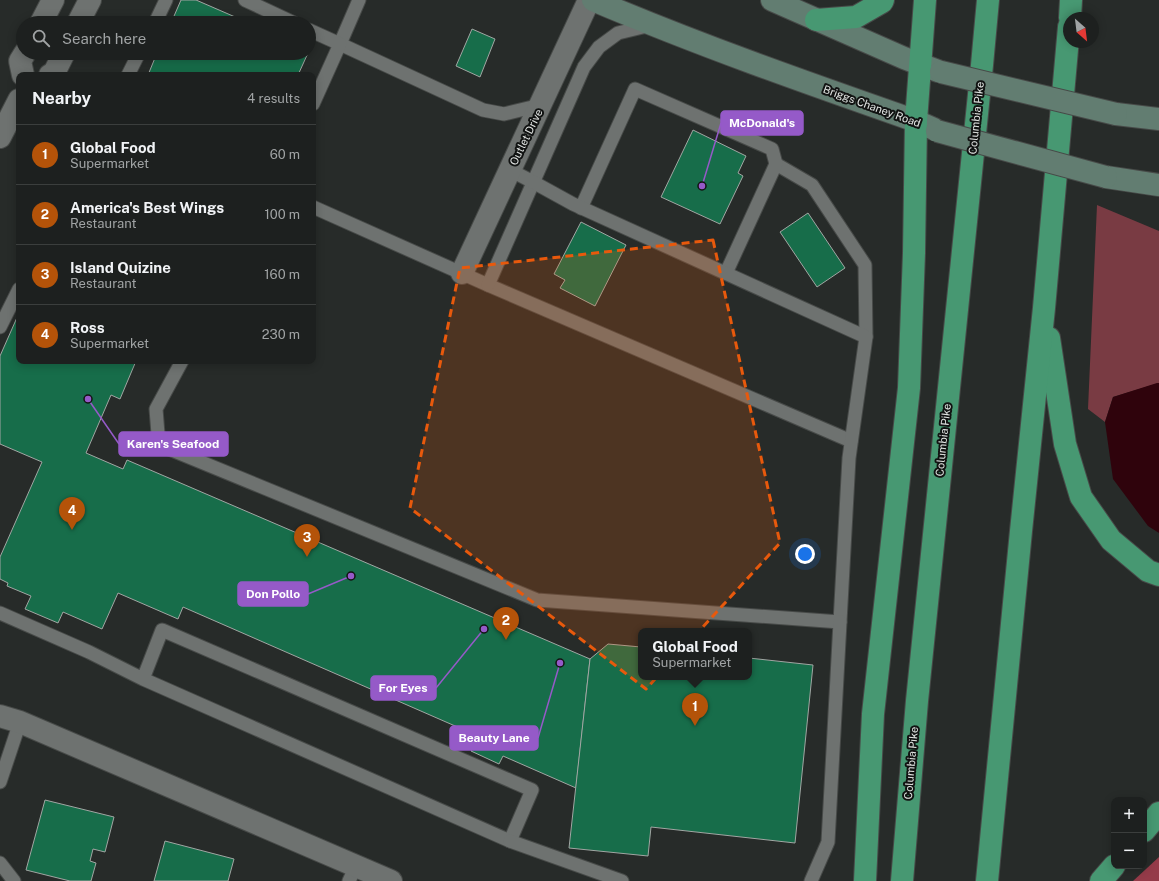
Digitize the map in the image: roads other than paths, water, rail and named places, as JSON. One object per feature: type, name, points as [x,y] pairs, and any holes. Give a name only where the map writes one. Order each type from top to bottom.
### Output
[{"type":"highway","points":[[816,20],[856,17],[883,0]]},
{"type":"highway","points":[[865,881],[873,714],[909,388],[914,253],[916,122],[925,0]]},
{"type":"highway","name":"Columbia Pike","points":[[902,881],[916,701],[988,0]]},
{"type":"highway","points":[[1070,12],[1071,0]]},
{"type":"highway","points":[[987,881],[1044,308],[1067,48]]},
{"type":"highway","points":[[1044,308],[1065,444],[1081,497],[1111,540],[1148,571],[1159,575]]},
{"type":"highway","points":[[1147,827],[1159,813]]},
{"type":"highway","points":[[1101,881],[1111,869]]},
{"type":"main road","name":"Briggs Chaney Road","points":[[593,0],[651,25],[767,69],[937,130],[1106,177],[1159,185]]},
{"type":"main road","points":[[772,0],[921,65],[941,72],[1116,114],[1159,119]]},
{"type":"street","points":[[45,16],[53,0]]},
{"type":"street","points":[[82,16],[90,0]]},
{"type":"street","name":"Outlet Drive","points":[[462,273],[589,0]]},
{"type":"street","points":[[20,60],[22,72]]},
{"type":"street","points":[[54,72],[60,60]]},
{"type":"street","points":[[0,137],[16,106]]},
{"type":"street","points":[[10,719],[352,873],[391,881]]},
{"type":"lane","points":[[158,16],[166,0]]},
{"type":"lane","points":[[245,0],[279,16]]},
{"type":"lane","points":[[316,97],[359,0]]},
{"type":"lane","points":[[488,285],[584,67],[599,47],[618,33],[651,25]]},
{"type":"lane","points":[[316,33],[483,110],[504,114],[541,105]]},
{"type":"lane","points":[[130,72],[136,60]]},
{"type":"lane","points":[[581,208],[635,89],[772,149],[776,164],[726,273]]},
{"type":"lane","points":[[776,164],[812,185],[865,265],[866,337],[851,441],[828,842],[811,881]]},
{"type":"lane","points":[[510,170],[572,204],[866,337]]},
{"type":"lane","points":[[316,209],[851,441]]},
{"type":"lane","points":[[0,326],[16,295]]},
{"type":"lane","points":[[180,364],[156,409],[158,434],[167,448],[537,600],[840,622]]},
{"type":"lane","points":[[0,613],[89,652],[143,679],[510,841],[622,881]]},
{"type":"lane","points":[[143,679],[162,630],[532,790],[510,841]]},
{"type":"lane","points":[[0,782],[10,719]]},
{"type":"lane","points":[[0,863],[14,881]]},
{"type":"place","name":"McDonald's","points":[[702,186]]},
{"type":"place","name":"Karen's Seafood","points":[[88,399]]},
{"type":"place","name":"Ross","points":[[72,530]]},
{"type":"place","name":"Island Quizine","points":[[307,557]]},
{"type":"place","name":"Don Pollo","points":[[351,576]]},
{"type":"place","name":"For Eyes","points":[[484,629]]},
{"type":"place","name":"America's Best Wings","points":[[506,640]]},
{"type":"place","name":"Beauty Lane","points":[[560,663]]},
{"type":"place","name":"Global Food","points":[[695,726]]}]
